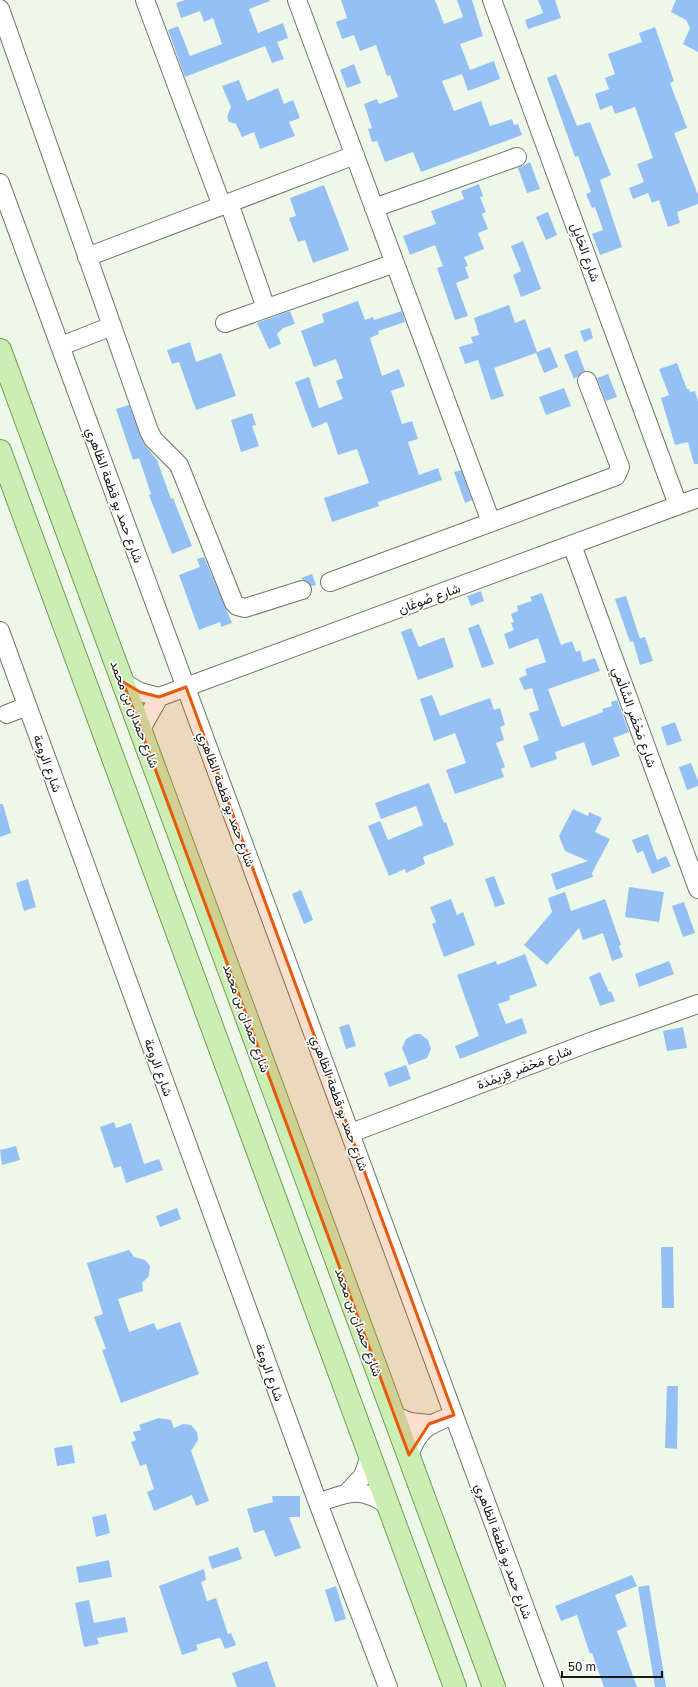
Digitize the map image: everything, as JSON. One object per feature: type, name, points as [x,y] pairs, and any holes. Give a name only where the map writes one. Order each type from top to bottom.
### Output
[{"type":"main road","name":"شارع حمدان بن محمد","points":[[0,350],[494,1687]]},
{"type":"main road","points":[[0,451],[455,1687]]},
{"type":"street","points":[[145,0],[266,308]]},
{"type":"street","points":[[297,0],[491,522]]},
{"type":"street","name":"شارع الحَايِل","points":[[492,0],[678,505]]},
{"type":"street","points":[[0,8],[149,431],[153,439],[179,465],[234,602],[237,606],[245,608],[302,590]]},
{"type":"street","points":[[88,257],[355,155]]},
{"type":"street","points":[[374,208],[517,157]]},
{"type":"street","name":"شارع حمد بو قطعة الظاهري","points":[[0,183],[554,1687]]},
{"type":"street","points":[[225,323],[395,263]]},
{"type":"street","points":[[61,346],[112,326]]},
{"type":"street","points":[[330,582],[612,479],[619,472],[620,466],[587,381]]},
{"type":"street","name":"شارع صُوغَان","points":[[159,698],[698,498]]},
{"type":"street","name":"شارع مَحْضَر السَّالْمي","points":[[572,544],[698,889]]},
{"type":"street","name":"شارع الروعة","points":[[0,631],[318,1503],[388,1687]]},
{"type":"street","points":[[123,682],[140,692],[159,698],[141,729]]},
{"type":"street","points":[[6,710],[26,702]]},
{"type":"street","name":"شارع مَحْضَر قِرَيمْدَة","points":[[351,1133],[592,1041],[698,1004]]},
{"type":"street","points":[[393,1415],[410,1422],[428,1424],[454,1415]]},
{"type":"street","points":[[409,1455],[417,1438],[428,1424]]},
{"type":"street","points":[[318,1503],[348,1492],[363,1476],[370,1456]]},
{"type":"street","points":[[348,1492],[370,1495],[389,1506]]},
{"type":"highlighted area","points":[[123,682],[140,692],[159,697],[186,687],[454,1415],[429,1424],[409,1455]]},
{"type":"building","points":[[185,0],[269,0],[270,1],[249,9],[258,33],[283,23],[288,38],[277,42],[284,59],[272,63],[265,46],[185,77],[168,30],[178,26],[190,56],[222,44],[213,18],[204,22],[200,11],[181,18],[176,3]]},
{"type":"building","points":[[341,0],[435,0],[444,24],[463,17],[457,0],[472,0],[483,36],[460,44],[470,70],[494,61],[500,79],[468,91],[462,74],[442,81],[454,111],[481,101],[490,126],[512,119],[514,125],[518,124],[522,135],[421,172],[413,152],[385,162],[377,141],[372,142],[368,129],[372,128],[364,104],[377,99],[379,104],[398,97],[390,75],[387,76],[376,45],[360,51],[354,35],[342,39],[336,22],[347,18]]},
{"type":"building","points":[[538,0],[555,0],[561,18],[528,29],[525,20],[543,13]]},
{"type":"building","points":[[676,0],[698,0],[698,52],[683,44],[690,28],[686,20],[671,12]]},
{"type":"building","points":[[655,27],[674,81],[670,83],[687,128],[674,133],[698,195],[698,204],[677,212],[680,223],[668,227],[659,200],[652,203],[648,193],[633,199],[629,188],[644,182],[637,164],[653,158],[635,107],[615,114],[612,105],[600,110],[595,94],[609,89],[605,78],[615,74],[608,54],[642,42],[639,33]]},
{"type":"building","points":[[354,64],[361,83],[347,88],[340,70]]},
{"type":"building","points":[[556,74],[577,126],[590,122],[611,175],[600,180],[622,247],[600,255],[592,234],[603,230],[595,207],[592,208],[586,194],[591,192],[578,156],[575,157],[547,78]]},
{"type":"building","points":[[239,80],[247,101],[278,88],[284,104],[293,100],[300,118],[289,122],[295,136],[260,149],[254,132],[242,137],[236,124],[229,122],[227,117],[231,107],[222,86]]},
{"type":"building","points":[[530,162],[540,189],[527,193],[518,168]]},
{"type":"building","points":[[479,184],[483,196],[480,197],[486,212],[482,214],[488,229],[478,233],[484,249],[464,257],[468,266],[465,267],[469,278],[456,283],[468,316],[455,320],[437,268],[443,266],[435,245],[410,255],[403,236],[436,224],[431,211],[464,199],[461,191]]},
{"type":"building","points":[[324,185],[349,250],[313,263],[305,240],[298,242],[289,218],[296,216],[290,198]]},
{"type":"building","points":[[548,212],[557,235],[546,240],[536,217]]},
{"type":"building","points":[[523,241],[541,289],[521,297],[513,275],[521,271],[511,246]]},
{"type":"building","points":[[358,301],[365,320],[373,317],[374,320],[402,311],[405,322],[378,331],[379,334],[370,338],[382,376],[399,369],[405,386],[391,391],[402,424],[412,421],[418,439],[408,442],[419,475],[438,468],[442,480],[378,502],[379,506],[332,522],[324,498],[369,483],[357,449],[338,455],[327,422],[312,428],[295,382],[309,377],[319,408],[343,399],[336,381],[343,378],[336,359],[314,367],[301,331],[324,322],[322,314]]},
{"type":"building","points":[[509,305],[515,323],[525,319],[537,352],[550,347],[558,367],[544,373],[536,353],[494,368],[504,396],[491,400],[478,360],[465,364],[459,347],[473,343],[471,337],[479,335],[474,318]]},
{"type":"building","points":[[290,311],[295,324],[283,328],[277,334],[281,344],[269,349],[257,323]]},
{"type":"building","points":[[590,328],[593,338],[584,342],[580,331]]},
{"type":"building","points":[[190,342],[196,362],[221,353],[236,396],[196,410],[179,362],[172,364],[167,350]]},
{"type":"building","points":[[577,350],[585,371],[574,379],[564,355]]},
{"type":"building","points":[[677,363],[687,389],[689,389],[690,392],[695,391],[698,402],[698,464],[694,464],[688,442],[675,445],[661,398],[669,395],[659,369]]},
{"type":"building","points":[[608,374],[617,397],[606,401],[597,378]]},
{"type":"building","points":[[564,388],[571,406],[546,415],[539,397]]},
{"type":"building","points":[[129,405],[144,444],[157,460],[171,499],[173,498],[192,546],[172,554],[149,495],[151,494],[139,458],[133,460],[116,409]]},
{"type":"building","points":[[252,413],[256,425],[252,426],[259,446],[241,452],[231,420]]},
{"type":"building","points":[[461,470],[472,500],[465,503],[454,472]]},
{"type":"building","points":[[204,557],[232,623],[221,627],[220,622],[199,630],[179,575],[200,567],[197,559]]},
{"type":"building","points":[[312,574],[316,585],[312,586],[301,578]]},
{"type":"building","points":[[481,591],[484,601],[471,606],[467,596]]},
{"type":"building","points":[[542,593],[561,645],[572,641],[576,652],[580,650],[583,662],[595,658],[600,671],[548,689],[562,727],[603,712],[602,709],[612,706],[611,702],[617,700],[629,732],[613,738],[620,756],[592,766],[584,742],[555,752],[557,759],[531,768],[523,746],[539,740],[529,713],[539,710],[532,688],[524,690],[519,678],[527,675],[525,669],[546,662],[538,638],[509,649],[504,634],[514,630],[511,623],[514,622],[511,614],[518,611],[517,606],[532,601],[530,597]]},
{"type":"building","points":[[626,596],[640,639],[645,637],[653,661],[640,665],[633,641],[630,642],[615,599]]},
{"type":"building","points":[[479,624],[494,664],[482,668],[468,628]]},
{"type":"building","points":[[411,628],[419,647],[444,637],[454,667],[418,680],[401,632]]},
{"type":"building","points":[[432,695],[440,716],[490,698],[494,710],[500,708],[505,725],[500,727],[504,740],[496,743],[505,767],[501,769],[504,777],[455,794],[446,770],[466,763],[455,733],[434,741],[420,699]]},
{"type":"building","points":[[675,722],[682,741],[667,746],[661,727]]},
{"type":"building","points":[[691,763],[698,781],[698,786],[687,790],[679,767]]},
{"type":"building","points":[[429,783],[454,845],[423,857],[425,864],[406,873],[405,869],[389,876],[368,826],[380,821],[388,840],[423,825],[416,806],[381,819],[375,803]]},
{"type":"building","points":[[0,804],[3,804],[11,833],[0,837]]},
{"type":"building","points":[[573,809],[588,816],[589,812],[602,818],[595,832],[610,839],[592,873],[593,877],[556,890],[551,874],[588,861],[565,851],[559,836]]},
{"type":"building","points":[[648,834],[657,860],[666,856],[671,866],[652,874],[643,851],[637,853],[632,840]]},
{"type":"building","points":[[494,876],[505,904],[495,907],[485,879]]},
{"type":"building","points":[[28,879],[36,907],[24,911],[16,883]]},
{"type":"building","points":[[629,887],[664,892],[659,922],[625,917]]},
{"type":"building","points":[[301,890],[313,920],[304,924],[292,894]]},
{"type":"building","points":[[565,892],[571,911],[605,899],[621,945],[619,946],[623,957],[612,961],[603,933],[583,940],[579,928],[547,965],[524,945],[552,912],[548,898]]},
{"type":"building","points":[[451,899],[457,915],[463,912],[475,945],[444,957],[432,924],[436,922],[430,907]]},
{"type":"building","points":[[684,902],[695,933],[683,937],[672,906]]},
{"type":"building","points":[[525,954],[537,986],[509,996],[510,1000],[498,1004],[506,1024],[522,1018],[527,1033],[460,1059],[455,1046],[479,1036],[457,975],[496,961],[497,965]]},
{"type":"building","points":[[669,961],[674,974],[639,987],[635,974]]},
{"type":"building","points":[[600,972],[615,1001],[600,1006],[589,977]]},
{"type":"building","points":[[349,1024],[356,1046],[346,1049],[339,1027]]},
{"type":"building","points":[[683,1027],[687,1048],[667,1051],[663,1031]]},
{"type":"building","points":[[415,1034],[420,1034],[428,1040],[431,1049],[427,1058],[409,1065],[402,1048],[406,1039]]},
{"type":"building","points":[[406,1065],[411,1079],[389,1087],[384,1073]]},
{"type":"building","points":[[114,1122],[116,1128],[131,1123],[144,1164],[159,1159],[163,1170],[126,1183],[121,1166],[114,1168],[100,1127]]},
{"type":"building","points":[[16,1146],[20,1160],[2,1165],[0,1150]]},
{"type":"building","points":[[177,1208],[181,1219],[160,1227],[156,1216]]},
{"type":"building","points":[[661,1247],[673,1247],[674,1308],[662,1308]]},
{"type":"building","points":[[129,1250],[134,1257],[145,1260],[150,1266],[149,1276],[142,1283],[143,1291],[118,1299],[129,1332],[154,1323],[157,1330],[180,1322],[199,1374],[121,1403],[102,1350],[106,1349],[94,1317],[103,1314],[87,1263]]},
{"type":"building","points":[[667,1386],[678,1386],[677,1449],[665,1448]]},
{"type":"building","points":[[159,1418],[171,1420],[174,1428],[183,1424],[191,1425],[197,1432],[198,1440],[191,1451],[209,1501],[196,1506],[192,1495],[154,1511],[147,1492],[154,1489],[146,1464],[140,1466],[131,1442],[136,1440],[133,1432],[141,1430],[139,1425]]},
{"type":"building","points":[[72,1445],[75,1463],[57,1466],[54,1448]]},
{"type":"building","points":[[272,1496],[300,1496],[300,1517],[289,1517],[301,1548],[275,1557],[264,1530],[254,1533],[247,1509],[273,1502]]},
{"type":"building","points":[[106,1514],[110,1533],[96,1537],[92,1517]]},
{"type":"building","points":[[238,1547],[242,1559],[212,1569],[208,1557]]},
{"type":"building","points":[[109,1560],[112,1577],[79,1583],[76,1567]]},
{"type":"building","points":[[204,1569],[206,1580],[201,1582],[207,1601],[216,1598],[228,1634],[231,1633],[236,1645],[225,1649],[220,1638],[196,1645],[198,1650],[182,1655],[159,1586]]},
{"type":"building","points":[[632,1575],[637,1586],[615,1595],[627,1626],[617,1631],[637,1687],[604,1687],[592,1653],[590,1654],[577,1615],[561,1621],[555,1606]]},
{"type":"building","points":[[649,1585],[666,1687],[655,1687],[638,1587]]},
{"type":"building","points":[[336,1586],[346,1619],[335,1622],[325,1590]]},
{"type":"building","points":[[89,1600],[94,1623],[125,1617],[128,1632],[97,1638],[99,1644],[84,1647],[75,1603]]},
{"type":"building","points":[[267,1661],[276,1687],[237,1687],[232,1673]]}]
